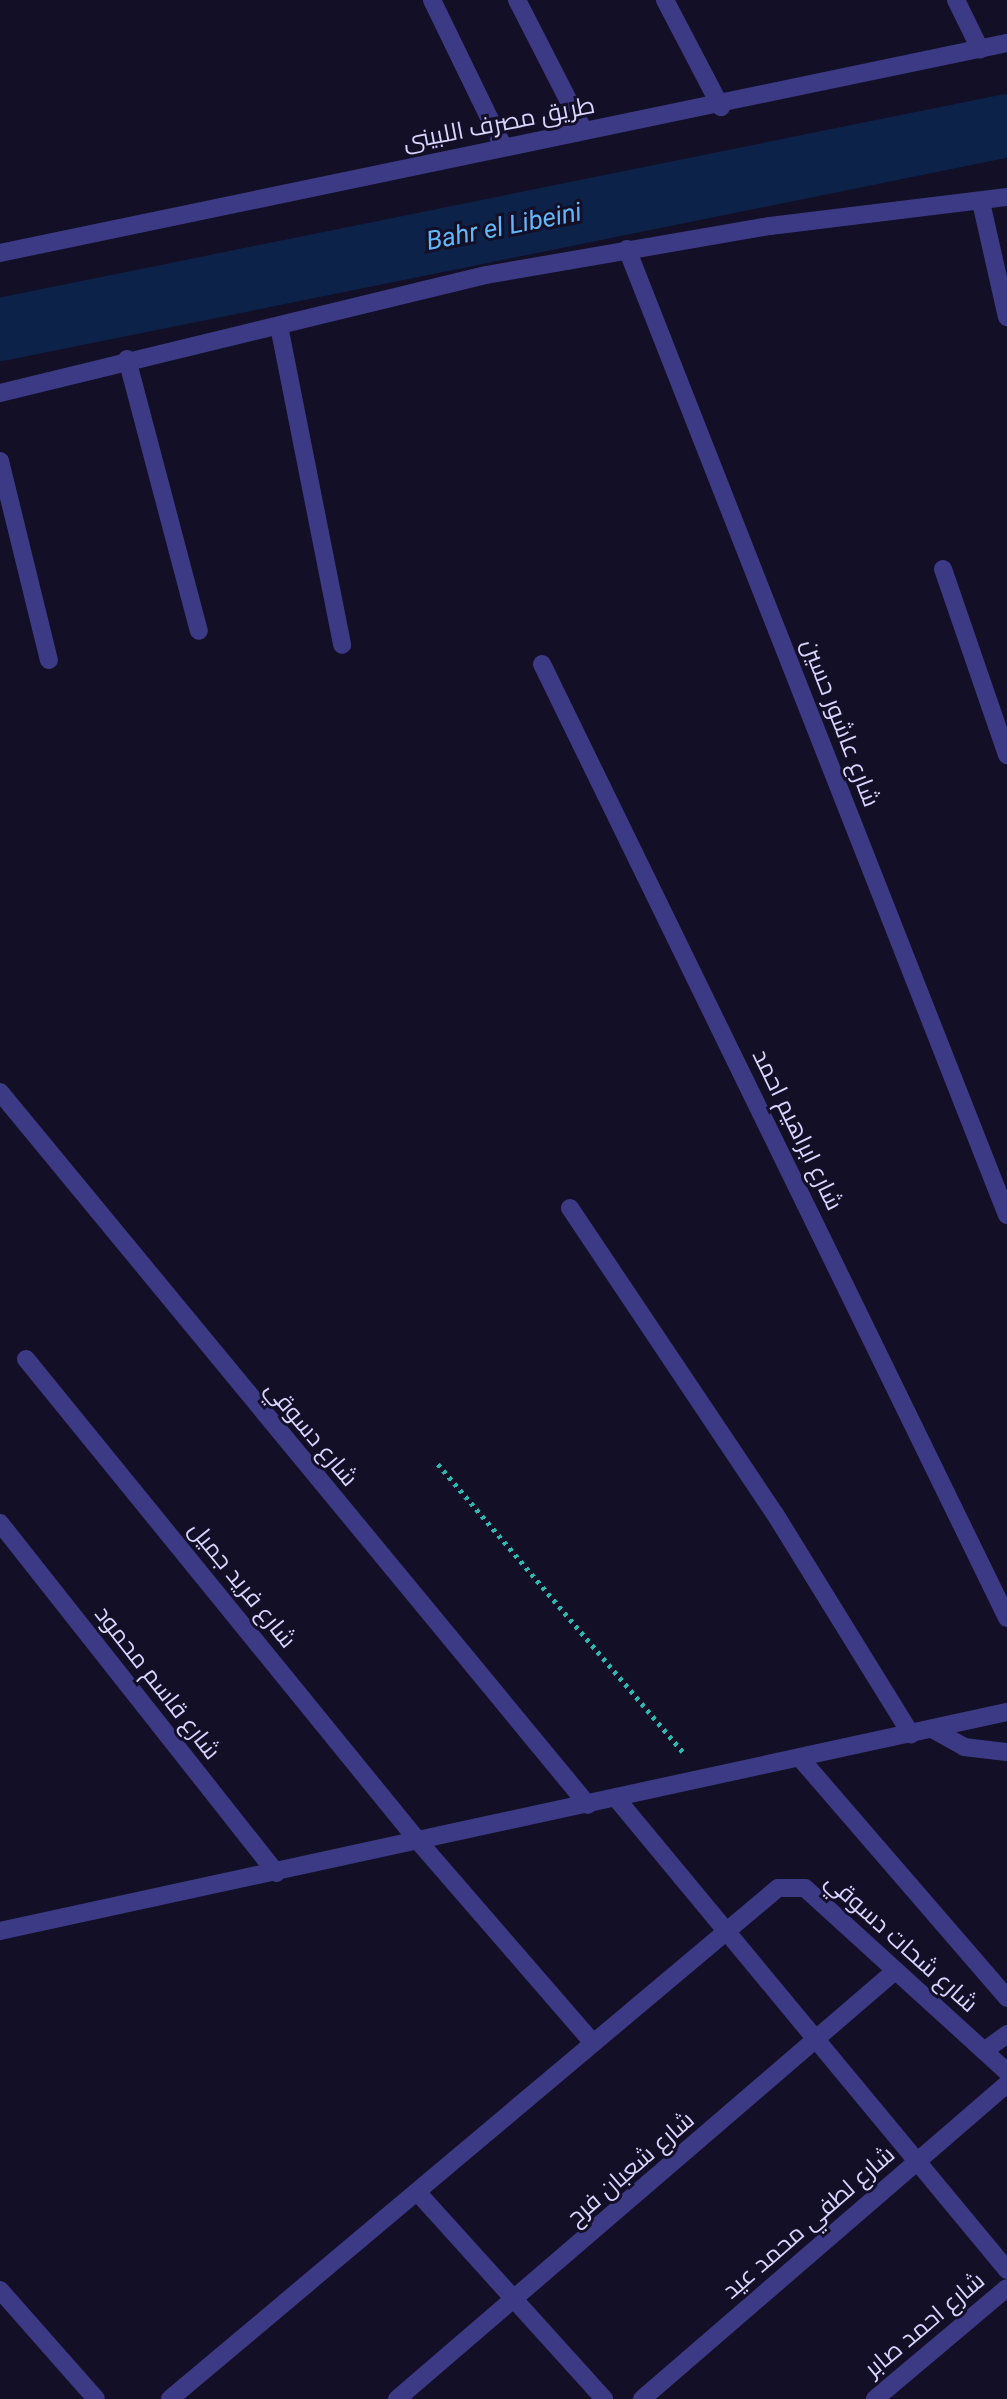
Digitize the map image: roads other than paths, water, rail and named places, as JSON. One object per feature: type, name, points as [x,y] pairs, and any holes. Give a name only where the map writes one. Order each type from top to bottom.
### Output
[{"type":"street","points":[[432,0],[503,146]]},
{"type":"street","points":[[517,0],[584,131]]},
{"type":"street","points":[[665,0],[721,107]]},
{"type":"street","points":[[956,0],[980,49]]},
{"type":"street","name":"طريق مصرف اللبينى","points":[[0,253],[503,146],[721,107],[1007,43]]},
{"type":"street","points":[[0,393],[127,359],[627,249],[1007,197]]},
{"type":"street","points":[[981,202],[1007,317]]},
{"type":"street","name":"شارع عاشور حسين","points":[[627,249],[1007,1215]]},
{"type":"street","points":[[279,326],[342,645]]},
{"type":"street","points":[[127,359],[198,631]]},
{"type":"street","points":[[0,461],[49,660]]},
{"type":"street","points":[[943,569],[1007,755]]},
{"type":"street","name":"شارع ابراهيم احمد","points":[[542,664],[1007,1618]]},
{"type":"street","name":"شارع دسوقي","points":[[0,1092],[588,1805]]},
{"type":"street","points":[[570,1209],[775,1514],[911,1734]]},
{"type":"street","name":"شارع فريد جميل","points":[[26,1359],[419,1842],[593,2043]]},
{"type":"street","name":"شارع قاسم محمود","points":[[0,1522],[276,1873]]},
{"type":"street","points":[[0,1931],[1007,1712]]},
{"type":"street","points":[[932,1730],[964,1747],[1005,1758]]},
{"type":"street","points":[[800,1758],[1007,1998]]},
{"type":"street","points":[[616,1798],[724,1935],[1007,2270]]},
{"type":"street","name":"شارع شحات دسوقي","points":[[170,2399],[419,2194],[778,1888],[792,1885],[805,1888],[1007,2071]]},
{"type":"street","name":"شارع شعبان فرح","points":[[397,2399],[516,2302],[895,1971]]},
{"type":"street","points":[[984,2051],[1007,2035]]},
{"type":"street","name":"شارع لطفي محمد عيد","points":[[642,2399],[1007,2084]]},
{"type":"street","points":[[419,2194],[604,2399]]},
{"type":"street","name":"شارع احمد صابر","points":[[875,2399],[1007,2288]]},
{"type":"street","points":[[0,2290],[79,2392],[96,2399]]},
{"type":"waterway","name":"Bahr el Libeini","points":[[0,329],[1007,125]]}]
